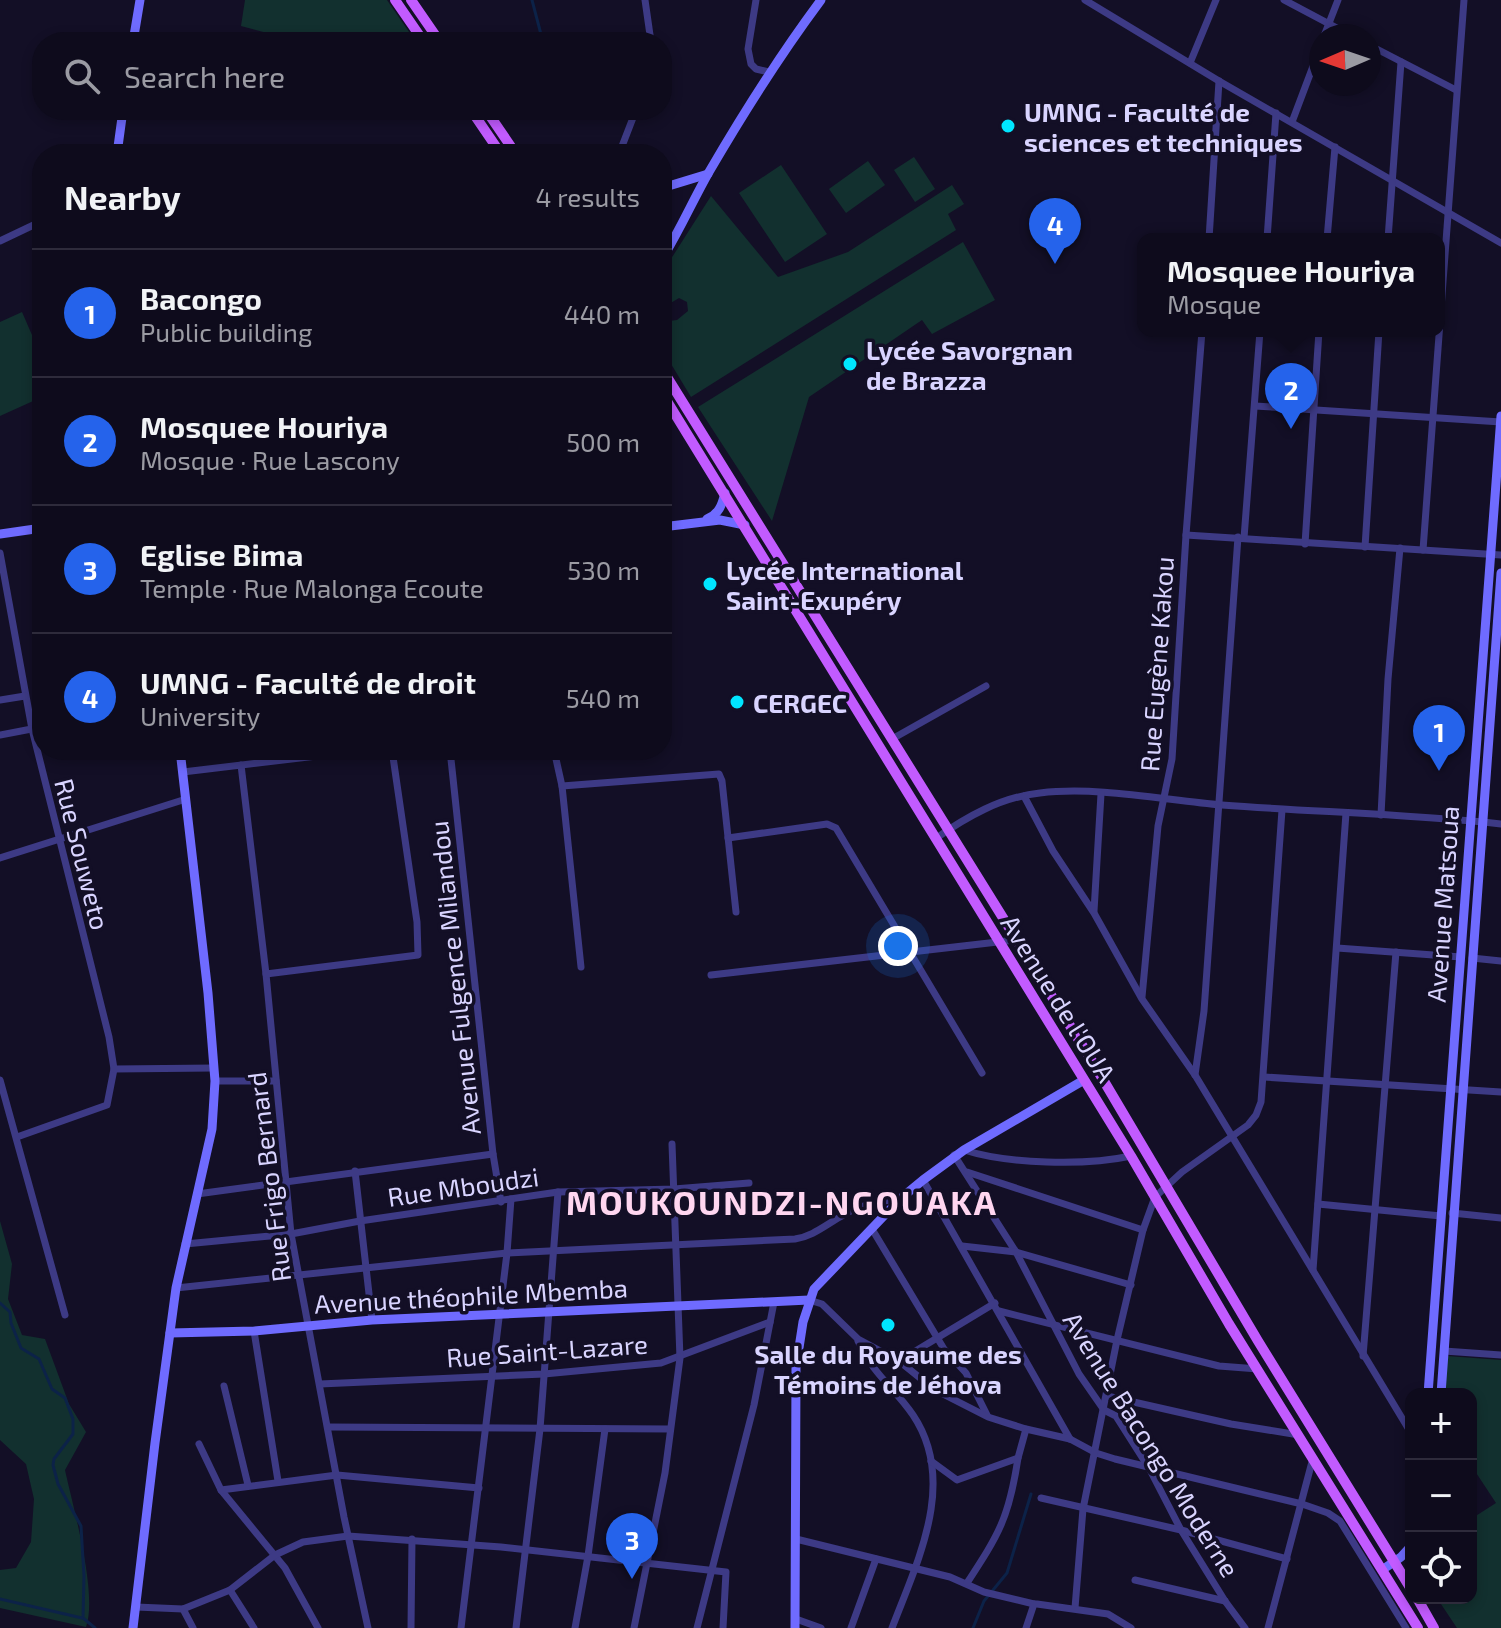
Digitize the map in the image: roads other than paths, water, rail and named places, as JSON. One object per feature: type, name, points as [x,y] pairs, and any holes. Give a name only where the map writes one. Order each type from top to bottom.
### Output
[{"type":"main road","points":[[395,0],[417,32]]},
{"type":"main road","points":[[411,0],[433,32]]},
{"type":"main road","points":[[478,120],[494,144]]},
{"type":"main road","points":[[493,120],[509,144]]},
{"type":"main road","name":"Avenue de l'OUA","points":[[672,385],[1167,1184],[1258,1341],[1405,1579]]},
{"type":"main road","name":"Avenue de l'OUA","points":[[672,409],[1131,1156],[1313,1458],[1345,1519],[1382,1570],[1390,1591],[1405,1597]]},
{"type":"main road","name":"Avenue de l'OUA","points":[[1412,1604],[1418,1628]]},
{"type":"main road","name":"Avenue de l'OUA","points":[[1414,1604],[1434,1628]]},
{"type":"street","points":[[135,32],[140,0]]},
{"type":"street","points":[[645,0],[650,32]]},
{"type":"street","points":[[756,0],[748,55],[756,69],[769,72]]},
{"type":"street","points":[[672,243],[708,174],[769,72],[821,0]]},
{"type":"street","points":[[1085,0],[1501,243]]},
{"type":"street","points":[[1102,10],[1106,0]]},
{"type":"street","points":[[1190,63],[1216,0]]},
{"type":"street","points":[[1284,0],[1329,24],[1338,0]]},
{"type":"street","points":[[1445,235],[1464,0]]},
{"type":"street","points":[[1381,51],[1456,90]]},
{"type":"street","points":[[1389,233],[1401,62]]},
{"type":"street","points":[[1292,122],[1309,77]]},
{"type":"street","points":[[1209,233],[1219,81]]},
{"type":"street","points":[[1267,233],[1276,113]]},
{"type":"street","points":[[118,144],[122,120]]},
{"type":"street","points":[[623,144],[632,120]]},
{"type":"street","points":[[1328,233],[1335,147]]},
{"type":"street","points":[[672,185],[708,174]]},
{"type":"street","points":[[0,241],[32,226]]},
{"type":"street","name":"Rue Eugène Kakou","points":[[1142,999],[1162,800],[1172,759],[1202,337]]},
{"type":"street","points":[[1195,1075],[1204,1011],[1218,805],[1260,337]]},
{"type":"street","points":[[1305,544],[1319,337]]},
{"type":"street","points":[[1365,547],[1379,337]]},
{"type":"street","points":[[1423,550],[1438,337]]},
{"type":"street","points":[[1255,406],[1501,420]]},
{"type":"street","name":"Avenue Matsoua","points":[[1463,1004],[1461,957],[1470,820],[1496,554],[1501,420]]},
{"type":"street","points":[[697,523],[715,516],[722,506],[725,493],[736,486]]},
{"type":"street","points":[[672,526],[720,520],[744,526],[757,519]]},
{"type":"street","points":[[0,534],[32,529]]},
{"type":"street","points":[[1186,535],[1496,554]]},
{"type":"street","points":[[1381,815],[1388,679],[1400,548]]},
{"type":"street","name":"Rue Souweto","points":[[0,553],[32,729]]},
{"type":"street","name":"Avenue Matsoua","points":[[1428,1388],[1441,1216],[1463,1004],[1472,958],[1482,822],[1497,686],[1501,573]]},
{"type":"street","points":[[892,739],[986,686]]},
{"type":"street","points":[[0,700],[25,696]]},
{"type":"street","points":[[0,735],[32,729]]},
{"type":"street","name":"Rue Souweto","points":[[39,760],[109,1037],[114,1069]]},
{"type":"street","points":[[133,1628],[176,1288],[212,1129],[215,1081],[181,760]]},
{"type":"street","points":[[183,772],[282,760]]},
{"type":"street","points":[[266,974],[418,955],[417,922],[393,760]]},
{"type":"street","name":"Avenue Fulgence Milandou","points":[[451,760],[493,1154],[501,1202]]},
{"type":"street","points":[[556,760],[562,786],[581,967]]},
{"type":"street","name":"Rue Frigo Bernard","points":[[241,765],[266,974],[291,1234],[368,1628]]},
{"type":"street","points":[[562,786],[719,774],[736,912]]},
{"type":"street","points":[[935,839],[985,808],[1024,796],[1054,792],[1501,824]]},
{"type":"street","points":[[1094,913],[1101,794]]},
{"type":"street","points":[[1024,796],[1053,851],[1094,913],[1142,999],[1195,1075],[1405,1423]]},
{"type":"street","points":[[0,858],[186,799]]},
{"type":"street","points":[[1075,1608],[1083,1509],[1117,1340],[1143,1230],[1155,1197],[1167,1184],[1231,1139],[1256,1115],[1264,1077],[1282,810]]},
{"type":"street","points":[[1312,1273],[1346,813]]},
{"type":"street","points":[[728,838],[827,824],[833,826],[982,1073]]},
{"type":"street","points":[[711,975],[1015,940]]},
{"type":"street","points":[[1337,948],[1461,957]]},
{"type":"street","points":[[1363,1356],[1396,952]]},
{"type":"street","points":[[1472,958],[1501,961]]},
{"type":"street","points":[[17,1137],[107,1105],[114,1069],[214,1068]]},
{"type":"street","points":[[1264,1077],[1501,1092]]},
{"type":"street","points":[[0,1080],[65,1315]]},
{"type":"street","points":[[821,1628],[796,1624],[796,1367],[809,1300],[821,1280],[900,1199],[923,1180],[959,1152],[1084,1080]]},
{"type":"street","points":[[215,1081],[276,1081]]},
{"type":"street","name":"Avenue Matsoua","points":[[1441,1388],[1456,1088]]},
{"type":"street","points":[[634,1628],[665,1473],[680,1358],[672,1144]]},
{"type":"street","points":[[959,1152],[1077,1163],[1131,1156]]},
{"type":"street","name":"Avenue Bacongo Moderne","points":[[959,1152],[966,1172],[1016,1252],[1079,1374],[1104,1410],[1116,1416],[1149,1468],[1181,1530],[1245,1628]]},
{"type":"street","points":[[197,1194],[493,1154]]},
{"type":"street","points":[[355,1171],[372,1320]]},
{"type":"street","points":[[966,1172],[1143,1230]]},
{"type":"street","points":[[923,1180],[1070,1439]]},
{"type":"street","name":"Rue Mboudzi","points":[[185,1244],[291,1234],[558,1192],[674,1189],[749,1183]]},
{"type":"street","points":[[516,1628],[540,1429],[558,1192]]},
{"type":"street","points":[[461,1628],[511,1199]]},
{"type":"street","points":[[176,1288],[507,1253],[806,1238],[872,1202],[900,1199]]},
{"type":"street","points":[[1318,1204],[1441,1216]]},
{"type":"street","points":[[1452,1213],[1501,1218]]},
{"type":"street","points":[[872,1229],[944,1349],[966,1373],[988,1417]]},
{"type":"street","points":[[962,1246],[1016,1252],[1131,1285]]},
{"type":"street","points":[[809,1300],[826,1307],[858,1339],[899,1361],[935,1390],[988,1417],[1070,1439],[1096,1453],[1302,1504],[1345,1519],[1390,1591],[1406,1628]]},
{"type":"street","name":"Avenue théophile Mbemba","points":[[170,1333],[254,1331],[372,1320],[809,1300]]},
{"type":"street","points":[[697,1628],[754,1405],[774,1302]]},
{"type":"street","points":[[899,1361],[995,1303]]},
{"type":"street","points":[[999,1311],[1219,1366],[1258,1369]]},
{"type":"street","name":"Rue Saint-Lazare","points":[[320,1384],[544,1374],[661,1363],[770,1322]]},
{"type":"street","points":[[254,1331],[278,1481]]},
{"type":"street","points":[[858,1339],[872,1367],[915,1418],[931,1461],[934,1499],[915,1568],[892,1628]]},
{"type":"street","points":[[1444,1351],[1501,1355]]},
{"type":"street","points":[[224,1386],[248,1485]]},
{"type":"street","points":[[1107,1396],[1231,1424],[1299,1435]]},
{"type":"street","points":[[328,1427],[670,1429]]},
{"type":"street","points":[[575,1628],[605,1429]]},
{"type":"street","points":[[967,1583],[995,1543],[1008,1513],[1026,1429]]},
{"type":"street","points":[[199,1444],[221,1490],[275,1555],[318,1628]]},
{"type":"street","points":[[931,1461],[957,1480],[1018,1458]]},
{"type":"street","points":[[1268,1628],[1313,1458]]},
{"type":"street","points":[[221,1490],[337,1475],[479,1488]]},
{"type":"street","points":[[1041,1498],[1181,1530],[1287,1559]]},
{"type":"street","points":[[136,1607],[183,1609],[230,1590],[275,1555],[303,1542],[348,1536],[470,1544],[711,1569],[727,1573],[723,1628]]},
{"type":"street","points":[[411,1628],[412,1539]]},
{"type":"street","points":[[796,1539],[915,1568],[999,1596],[1108,1614],[1131,1628]]},
{"type":"street","points":[[1382,1570],[1405,1552]]},
{"type":"street","points":[[851,1628],[876,1559]]},
{"type":"street","points":[[1135,1580],[1225,1601]]},
{"type":"street","points":[[230,1590],[254,1628]]},
{"type":"street","points":[[1026,1628],[1034,1604]]},
{"type":"street","points":[[183,1609],[193,1628]]},
{"type":"waterway","points":[[532,0],[540,32]]},
{"type":"waterway","points":[[0,1303],[10,1312],[21,1348],[39,1359],[52,1389],[65,1398],[73,1419],[73,1434],[54,1459],[53,1465],[58,1484],[81,1526],[83,1618],[95,1628]]},
{"type":"waterway","points":[[973,1628],[984,1601],[1007,1573],[1031,1494]]},
{"type":"waterway","points":[[0,1599],[82,1618]]},
{"type":"place","name":"UMNG - Faculté de sciences et techniques","points":[[1008,126]]},
{"type":"place","name":"UMNG - Faculté de droit","points":[[1055,264]]},
{"type":"place","name":"Lycée Savorgnan de Brazza","points":[[850,364]]},
{"type":"place","name":"Mosquee Houriya","points":[[1291,429]]},
{"type":"place","name":"Lycée International Saint-Exupéry","points":[[710,584]]},
{"type":"place","name":"CERGEC","points":[[737,702]]},
{"type":"place","name":"Bacongo","points":[[1439,771]]},
{"type":"place","name":"Salle du Royaume des Témoins de Jéhova","points":[[888,1325]]},
{"type":"place","name":"Eglise Bima","points":[[632,1579]]},
{"type":"district","name":"MOUKOUNDZI-NGOUAKA","points":[[782,1201]]}]
